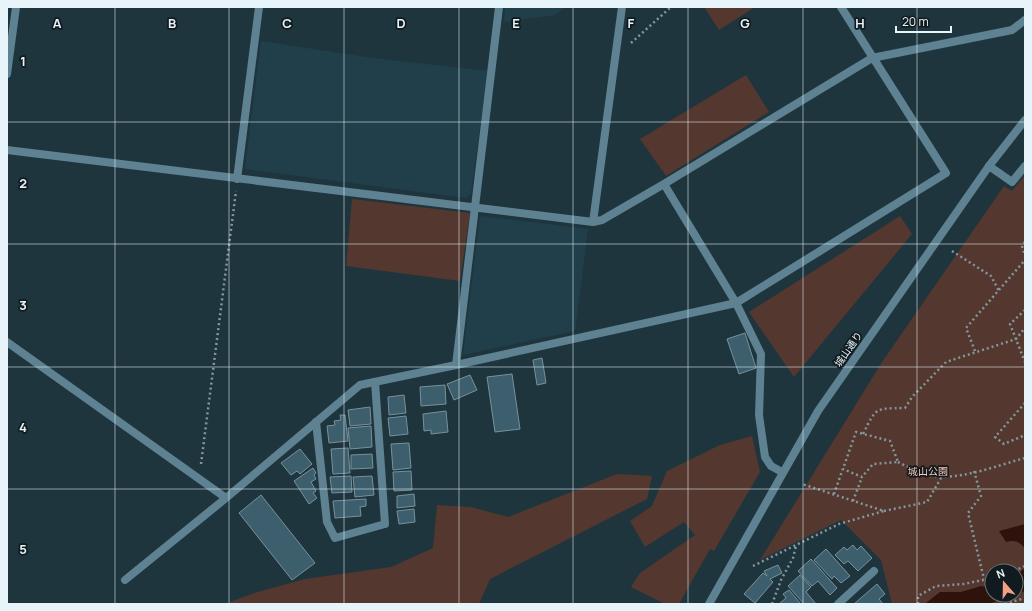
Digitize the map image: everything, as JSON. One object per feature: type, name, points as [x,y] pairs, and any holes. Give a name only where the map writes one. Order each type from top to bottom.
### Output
[{"type":"street","points":[[7,74],[16,7]]},
{"type":"street","points":[[237,179],[258,7]]},
{"type":"street","points":[[456,366],[499,7]]},
{"type":"street","points":[[593,222],[622,7]]},
{"type":"street","points":[[125,580],[226,498],[360,385],[456,366],[736,304],[946,173],[841,7]]},
{"type":"street","points":[[7,150],[593,222],[602,220],[664,184],[872,58],[1012,30],[1025,20]]},
{"type":"street","name":"城山通り","points":[[709,604],[782,472],[818,411],[989,166],[1025,120]]},
{"type":"street","points":[[989,166],[1012,182],[1025,166]]},
{"type":"street","points":[[664,184],[736,304],[761,354],[759,415],[765,457],[771,466],[782,472]]},
{"type":"street","points":[[7,342],[226,498]]},
{"type":"street","points":[[316,422],[328,522],[335,538],[385,524],[376,382]]},
{"type":"street","points":[[838,604],[874,571]]},
{"type":"path","points":[[616,56],[671,7]]},
{"type":"path","points":[[200,479],[237,179]]},
{"type":"path","points":[[1025,242],[1022,246],[1025,256]]},
{"type":"path","points":[[952,251],[991,276],[999,291]]},
{"type":"path","points":[[975,351],[966,328],[1025,260]]},
{"type":"path","points":[[1025,310],[1010,324],[1025,362]]},
{"type":"path","points":[[863,434],[874,412],[879,409],[905,408],[912,397],[946,362],[975,351],[1016,339],[1025,328]]},
{"type":"path","points":[[1025,402],[995,437],[1004,444],[1025,435]]},
{"type":"path","points":[[834,494],[856,432],[890,441],[898,462]]},
{"type":"path","points":[[853,501],[862,477],[873,464],[898,462],[924,475],[941,478],[960,476],[1025,458]]},
{"type":"path","points":[[844,469],[862,477]]},
{"type":"path","points":[[918,604],[918,596],[936,586],[964,584],[984,579],[968,513],[981,496],[974,471]]},
{"type":"path","points":[[753,566],[839,524],[884,511],[927,502],[941,478]]},
{"type":"path","points":[[802,484],[884,511]]},
{"type":"path","points":[[772,604],[781,580],[793,558],[797,545]]},
{"type":"path","points":[[1005,604],[1025,598]]},
{"type":"shaded area","points":[[505,7],[566,7],[555,15],[504,22]]},
{"type":"shaded area","points":[[261,41],[373,58],[488,71],[471,193],[466,198],[245,169]]},
{"type":"shaded area","points":[[480,216],[588,229],[575,331],[463,355]]},
{"type":"shaded area","points":[[1025,524],[1025,549],[1017,542],[1006,542],[999,531]]},
{"type":"shaded area","points":[[1025,568],[1024,591],[1024,569]]},
{"type":"shaded area","points":[[981,586],[984,587],[984,603],[992,603],[989,604],[926,603],[940,592],[961,592]]},
{"type":"green space","points":[[704,7],[755,7],[719,30]]},
{"type":"green space","points":[[746,75],[769,112],[666,176],[640,139]]},
{"type":"green space","name":"城山公園","points":[[1025,175],[1025,604],[892,604],[881,560],[841,520],[760,560],[882,362],[1004,186],[1012,191]]},
{"type":"green space","points":[[352,199],[470,213],[460,281],[346,266]]},
{"type":"green space","points":[[900,216],[912,234],[794,377],[749,312]]},
{"type":"green space","points":[[752,436],[760,472],[714,551],[710,549],[679,604],[665,604],[631,587],[640,573],[695,535],[684,522],[645,547],[630,521],[652,506],[667,471],[720,445]]},
{"type":"green space","points":[[617,474],[652,476],[647,499],[490,579],[479,604],[225,604],[254,593],[305,579],[391,567],[433,548],[437,505],[471,507],[508,517]]},
{"type":"building","points":[[745,333],[756,368],[739,374],[727,339]]},
{"type":"building","points":[[542,358],[546,383],[537,385],[533,360]]},
{"type":"building","points":[[512,374],[520,429],[495,432],[487,377]]},
{"type":"building","points":[[470,375],[477,390],[454,400],[447,384]]},
{"type":"building","points":[[445,385],[446,404],[421,406],[420,387]]},
{"type":"building","points":[[404,395],[406,413],[389,415],[388,397]]},
{"type":"building","points":[[370,407],[371,424],[350,426],[348,410]]},
{"type":"building","points":[[446,411],[448,432],[431,434],[431,430],[424,431],[423,414]]},
{"type":"building","points":[[340,415],[345,415],[348,441],[329,443],[327,426],[335,425],[334,421],[341,420]]},
{"type":"building","points":[[406,416],[408,434],[390,436],[388,418]]},
{"type":"building","points":[[371,426],[372,447],[350,449],[348,428]]},
{"type":"building","points":[[409,443],[411,468],[393,470],[391,444]]},
{"type":"building","points":[[348,448],[350,473],[333,474],[331,449]]},
{"type":"building","points":[[300,449],[312,464],[300,474],[297,471],[291,475],[281,463]]},
{"type":"building","points":[[372,454],[373,468],[351,469],[351,455]]},
{"type":"building","points":[[313,468],[316,473],[314,475],[316,479],[311,482],[316,491],[313,493],[317,498],[309,504],[294,481]]},
{"type":"building","points":[[411,471],[412,490],[394,491],[393,472]]},
{"type":"building","points":[[351,476],[352,492],[332,493],[330,477]]},
{"type":"building","points":[[372,476],[374,495],[355,497],[353,477]]},
{"type":"building","points":[[414,494],[415,506],[397,508],[397,496]]},
{"type":"building","points":[[261,495],[315,563],[292,580],[239,513]]},
{"type":"building","points":[[366,499],[366,506],[360,507],[361,516],[335,518],[333,501]]},
{"type":"building","points":[[414,509],[415,522],[399,524],[397,511]]},
{"type":"building","points":[[853,545],[857,550],[861,546],[872,558],[858,571],[848,561],[844,564],[835,555],[844,547],[847,550]]},
{"type":"building","points":[[826,549],[850,576],[841,583],[834,576],[832,579],[814,560]]},
{"type":"building","points":[[811,559],[837,588],[830,595],[818,581],[812,586],[798,571]]},
{"type":"building","points":[[778,565],[782,573],[770,579],[773,582],[755,603],[744,594],[763,573],[767,576],[764,571]]},
{"type":"building","points":[[800,575],[811,587],[806,592],[816,604],[804,604],[788,586]]},
{"type":"building","points":[[877,584],[885,594],[879,599],[883,604],[854,604]]},
{"type":"building","points":[[789,590],[801,604],[779,604],[786,598],[783,594]]}]
